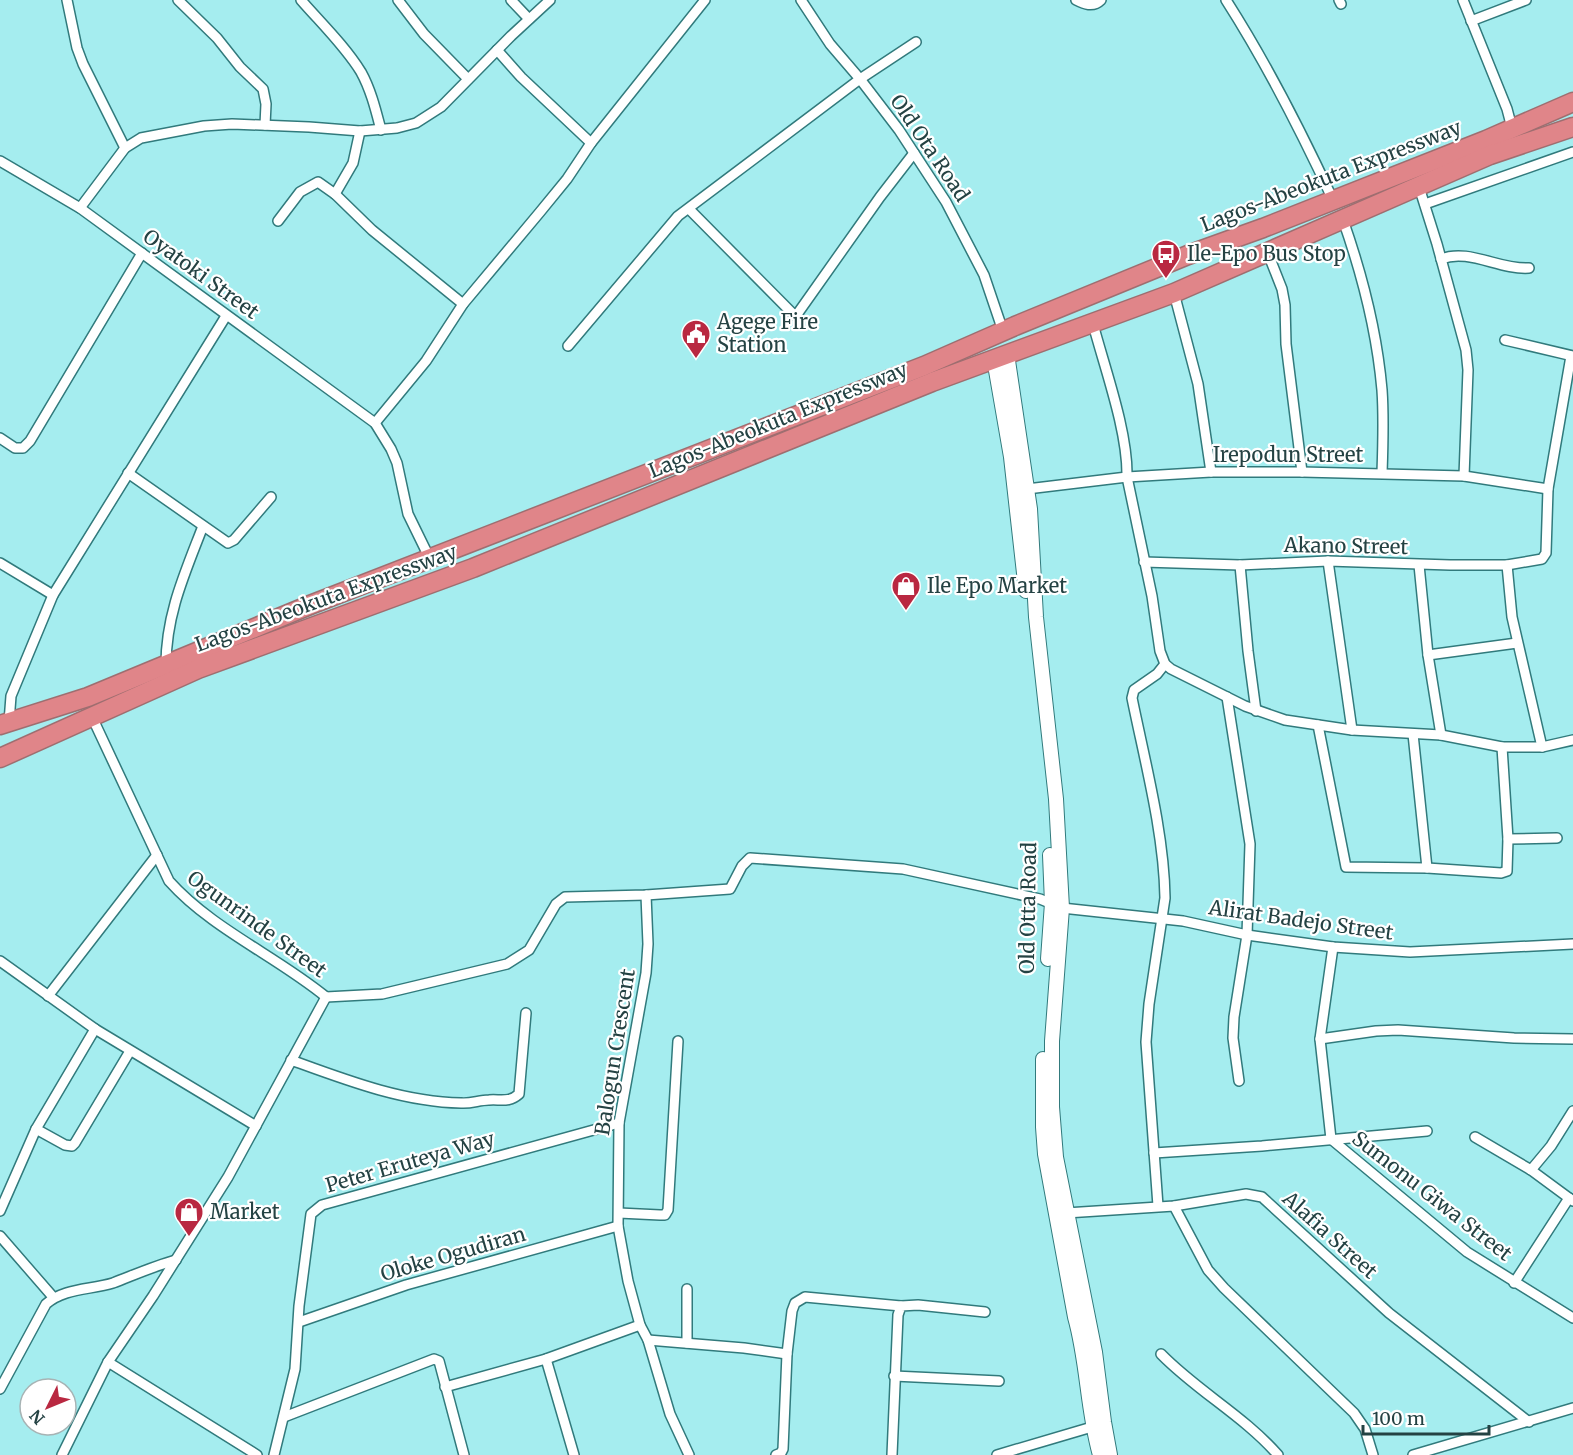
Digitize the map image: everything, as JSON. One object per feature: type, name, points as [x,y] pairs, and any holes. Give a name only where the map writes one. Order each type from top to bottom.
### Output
[{"type":"highway","name":"Lagos-Abeokuta Expressway","points":[[0,758],[198,669],[473,568],[1001,356],[1174,293],[1343,220],[1422,195],[1512,128],[1573,102]]},
{"type":"highway","name":"Lagos-Abeokuta Expressway","points":[[5,724],[88,697],[310,605],[924,366],[1188,255],[1333,200],[1488,147],[1573,127]]},
{"type":"main road","points":[[1001,356],[1027,489],[1036,617],[1056,799],[1057,906]]},
{"type":"main road","name":"Old Otta Road","points":[[1001,356],[1048,798],[1057,906],[1052,1041],[1052,1107],[1056,1157],[1095,1352],[1110,1455]]},
{"type":"main road","name":"Old Otta Road","points":[[1057,906],[1044,1030],[1043,1127],[1055,1211],[1082,1343],[1092,1427],[1100,1455]]},
{"type":"street","points":[[67,0],[76,43],[88,76],[125,148]]},
{"type":"street","points":[[301,0],[361,72],[375,107],[381,130]]},
{"type":"street","points":[[398,0],[429,40],[468,79]]},
{"type":"street","points":[[511,0],[529,19]]},
{"type":"street","points":[[80,208],[125,148],[141,138],[188,128],[232,124],[360,131],[381,130],[416,123],[441,107],[550,0]]},
{"type":"street","points":[[430,559],[408,514],[397,463],[375,423],[426,361],[462,304],[540,212],[591,143],[705,0]]},
{"type":"street","name":"Old Ota Road","points":[[801,0],[830,44],[860,79],[914,153],[946,202],[984,275],[1003,331]]},
{"type":"street","points":[[1076,0],[1091,5],[1101,0]]},
{"type":"street","points":[[1226,0],[1289,108],[1333,200]]},
{"type":"street","points":[[1463,0],[1507,109],[1512,128]]},
{"type":"street","points":[[1472,21],[1526,0]]},
{"type":"street","points":[[180,2],[217,38],[240,67],[263,89],[266,104],[265,125]]},
{"type":"street","points":[[568,346],[678,216],[860,79],[916,42]]},
{"type":"street","points":[[497,50],[521,77],[591,143]]},
{"type":"street","points":[[335,194],[353,163],[360,131]]},
{"type":"street","points":[[1464,476],[1468,370],[1461,329],[1422,195],[1573,152]]},
{"type":"street","points":[[689,208],[794,315],[798,313],[914,153]]},
{"type":"street","name":"Oyatoki Street","points":[[0,161],[80,208],[375,423]]},
{"type":"street","points":[[278,221],[300,192],[318,182],[335,194],[372,230],[462,304]]},
{"type":"street","points":[[1343,220],[1376,344],[1382,400],[1382,473]]},
{"type":"street","points":[[1267,251],[1282,289],[1285,305],[1286,344],[1302,472]]},
{"type":"street","points":[[0,438],[15,448],[23,448],[30,441],[142,253]]},
{"type":"street","points":[[1441,259],[1460,255],[1512,268],[1529,268]]},
{"type":"street","points":[[1174,293],[1198,384],[1211,472]]},
{"type":"street","points":[[5,724],[11,696],[53,595],[226,316]]},
{"type":"street","points":[[1093,324],[1128,462],[1127,477],[1152,596],[1160,651],[1165,664],[1180,674],[1256,711],[1285,720],[1352,730],[1441,735],[1502,747],[1542,747],[1573,740]]},
{"type":"street","points":[[1505,340],[1572,356],[1548,489]]},
{"type":"street","name":"Irepodun Street","points":[[1027,489],[1127,477],[1211,472],[1302,472],[1464,476],[1548,489]]},
{"type":"street","points":[[128,473],[231,543],[272,497]]},
{"type":"street","name":"Akano Street","points":[[1144,562],[1240,565],[1328,561],[1419,565],[1507,565],[1542,559],[1545,556],[1548,489]]},
{"type":"street","points":[[166,665],[166,645],[171,611],[203,526]]},
{"type":"street","points":[[1328,561],[1352,730]]},
{"type":"street","points":[[0,563],[53,595]]},
{"type":"street","points":[[1240,565],[1256,711]]},
{"type":"street","points":[[1419,565],[1428,655],[1441,735]]},
{"type":"street","points":[[1507,565],[1512,617],[1542,747]]},
{"type":"street","points":[[1428,655],[1517,642]]},
{"type":"street","points":[[1158,1206],[1146,1042],[1149,1004],[1165,898],[1161,850],[1132,698],[1134,690],[1158,674],[1165,664]]},
{"type":"street","points":[[1227,697],[1249,832],[1247,935],[1234,1017],[1233,1038],[1239,1081]]},
{"type":"street","name":"Ogunrinde Street","points":[[92,717],[169,881],[183,896],[326,997]]},
{"type":"street","points":[[1318,725],[1346,867],[1427,868],[1501,873],[1507,871],[1508,839],[1502,747]]},
{"type":"street","points":[[1413,734],[1427,868]]},
{"type":"street","points":[[1508,839],[1557,838]]},
{"type":"street","points":[[48,996],[157,855]]},
{"type":"street","name":"Alirat Badejo Street","points":[[646,895],[730,889],[742,866],[750,858],[903,870],[1057,906],[1183,921],[1247,935],[1333,947],[1410,952],[1573,944]]},
{"type":"street","points":[[62,1455],[108,1362],[228,1177],[326,997],[382,994],[507,964],[529,950],[556,904],[565,897],[646,895]]},
{"type":"street","name":"Balogun Crescent","points":[[646,895],[648,944],[645,973],[619,1123],[618,1226],[628,1281],[640,1325],[648,1340],[670,1414],[689,1455]]},
{"type":"street","points":[[1331,1139],[1320,1039],[1333,947]]},
{"type":"street","points":[[1,965],[94,1029],[256,1126]]},
{"type":"street","points":[[291,1060],[357,1084],[406,1096],[462,1104],[514,1099],[519,1095],[526,1013]]},
{"type":"street","points":[[0,1211],[36,1129],[94,1029]]},
{"type":"street","points":[[1320,1039],[1376,1030],[1573,1039]]},
{"type":"street","points":[[619,1213],[665,1215],[668,1210],[678,1041]]},
{"type":"street","points":[[36,1129],[65,1145],[72,1146],[130,1051]]},
{"type":"street","points":[[1531,1170],[1551,1146],[1573,1111]]},
{"type":"street","name":"Peter Eruteya Way","points":[[274,1455],[295,1369],[299,1306],[311,1214],[322,1205],[619,1123]]},
{"type":"street","points":[[1154,1153],[1427,1131]]},
{"type":"street","points":[[1475,1137],[1531,1170],[1571,1199],[1514,1282]]},
{"type":"street","name":"Sumonu Giwa Street","points":[[1331,1139],[1467,1252],[1573,1318]]},
{"type":"street","name":"Alafia Street","points":[[1066,1213],[1173,1206],[1245,1194],[1262,1197],[1389,1313],[1529,1422]]},
{"type":"street","points":[[1173,1206],[1208,1270],[1354,1413],[1365,1429],[1373,1455]]},
{"type":"street","name":"Oloke Ogudiran","points":[[299,1322],[406,1285],[618,1226]]},
{"type":"street","points":[[0,1236],[53,1297]]},
{"type":"street","points":[[0,1389],[46,1304],[53,1297],[114,1282],[151,1266],[176,1260]]},
{"type":"street","points":[[687,1289],[687,1343]]},
{"type":"street","points":[[776,1455],[782,1453],[783,1449],[787,1354],[792,1311],[799,1299],[805,1297],[985,1312]]},
{"type":"street","points":[[892,1455],[898,1315],[902,1306]]},
{"type":"street","points":[[444,1387],[546,1359],[640,1325]]},
{"type":"street","points":[[648,1340],[787,1354]]},
{"type":"street","points":[[1161,1354],[1266,1442],[1278,1455]]},
{"type":"street","points":[[546,1359],[574,1455]]},
{"type":"street","points":[[284,1417],[429,1360],[439,1361],[444,1387],[464,1455]]},
{"type":"street","points":[[108,1362],[257,1455]]},
{"type":"street","points":[[894,1376],[999,1381]]},
{"type":"street","points":[[1413,1455],[1573,1408]]},
{"type":"street","points":[[998,1455],[1092,1427]]},
{"type":"place","name":"Ile-Epo Bus Stop","points":[[1166,280]]},
{"type":"place","name":"Agege Fire Station","points":[[696,360]]},
{"type":"place","name":"Ile Epo Market","points":[[906,612]]},
{"type":"place","name":"Market","points":[[189,1238]]}]
